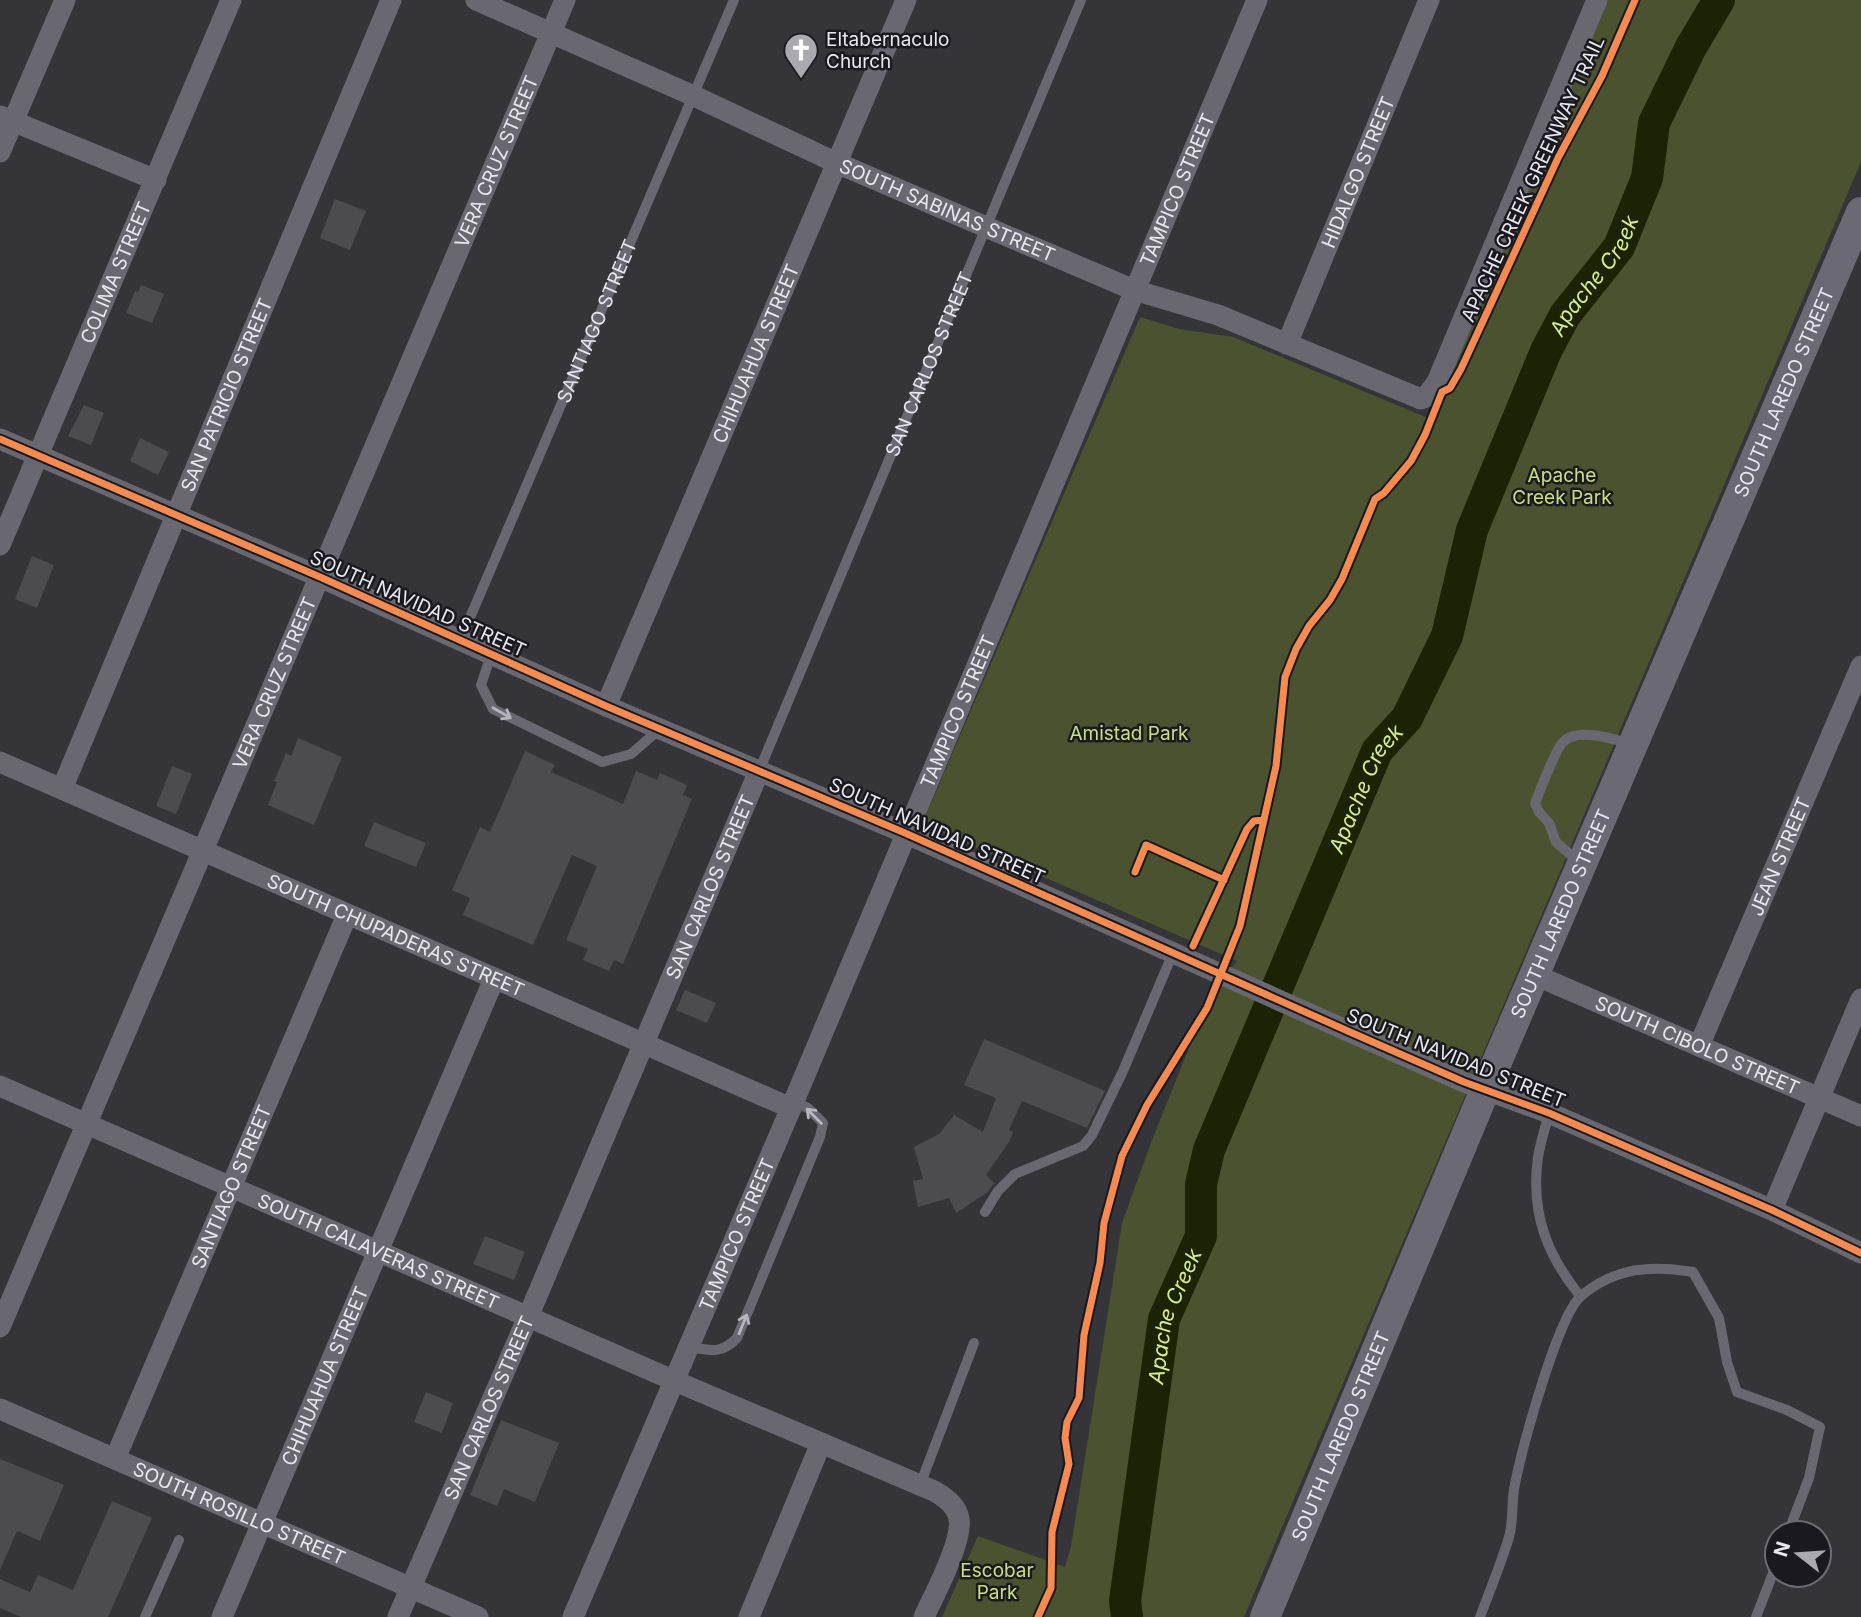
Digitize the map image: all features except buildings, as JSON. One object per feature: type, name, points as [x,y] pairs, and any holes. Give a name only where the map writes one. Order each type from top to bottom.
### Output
[{"type":"main road","name":"SOUTH LAREDO STREET","points":[[1265,1617],[1485,1090],[1861,212]]},
{"type":"street","points":[[0,152],[6,119],[65,0]]},
{"type":"street","name":"COLIMA STREET","points":[[0,545],[231,0]]},
{"type":"street","name":"SAN PATRICIO STREET","points":[[62,789],[391,0]]},
{"type":"street","name":"SOUTH SABINAS STREET","points":[[476,0],[694,96],[837,163],[986,227],[1134,289],[1218,315],[1414,398],[1426,397],[1437,382],[1597,0]]},
{"type":"street","name":"VERA CRUZ STREET","points":[[0,1327],[565,0]]},
{"type":"street","name":"CHIHUAHUA STREET","points":[[606,706],[906,0]]},
{"type":"street","name":"TAMPICO STREET","points":[[573,1617],[792,1105],[1257,0]]},
{"type":"street","name":"HIDALGO STREET","points":[[1287,344],[1429,0]]},
{"type":"street","points":[[6,119],[156,180]]},
{"type":"street","name":"SOUTH NAVIDAD STREET","points":[[0,439],[320,577],[606,706],[905,834],[1350,1032],[1485,1090],[1549,1113],[1772,1210],[1861,1253]]},
{"type":"street","name":"JEAN STREET","points":[[1699,1046],[1861,666]]},
{"type":"street","name":"SOUTH CHUPADERAS STREET","points":[[0,762],[346,915],[792,1105]]},
{"type":"street","name":"SAN CARLOS STREET","points":[[398,1617],[759,771]]},
{"type":"street","name":"SANTIAGO STREET","points":[[115,1459],[346,915]]},
{"type":"street","name":"SOUTH CIBOLO STREET","points":[[1535,975],[1861,1116]]},
{"type":"street","name":"CHIHUAHUA STREET","points":[[222,1617],[494,979]]},
{"type":"street","points":[[1772,1210],[1861,999]]},
{"type":"street","name":"SOUTH CALAVERAS STREET","points":[[0,1086],[920,1485],[950,1502],[959,1520],[958,1538],[924,1617]]},
{"type":"street","name":"SOUTH ROSILLO STREET","points":[[0,1409],[478,1617]]},
{"type":"street","points":[[749,1617],[821,1443]]},
{"type":"lane","name":"SANTIAGO STREET","points":[[460,641],[734,0]]},
{"type":"lane","name":"SAN CARLOS STREET","points":[[759,771],[1081,0]]},
{"type":"lane","points":[[491,655],[481,685],[493,709],[602,762],[631,754],[660,729]]},
{"type":"lane","points":[[1582,864],[1556,842],[1549,823],[1535,803],[1562,743],[1572,736],[1605,737],[1633,745]]},
{"type":"lane","points":[[985,1212],[998,1191],[1015,1174],[1083,1146],[1092,1135],[1123,1071],[1173,953]]},
{"type":"lane","points":[[689,1347],[718,1351],[729,1347],[737,1338],[820,1137],[823,1123],[808,1108],[792,1105]]},
{"type":"lane","points":[[1549,1113],[1537,1164],[1535,1194],[1552,1256],[1580,1296]]},
{"type":"lane","points":[[1480,1617],[1510,1534],[1514,1486],[1557,1340],[1580,1296],[1611,1277],[1638,1268],[1693,1272],[1719,1318],[1727,1362],[1737,1392],[1787,1410],[1820,1427],[1809,1478],[1793,1519]]},
{"type":"lane","points":[[920,1485],[974,1343]]},
{"type":"lane","points":[[145,1617],[179,1540]]},
{"type":"lane","points":[[1756,1617],[1767,1589]]},
{"type":"green space","name":"Apache Creek Park","points":[[1606,0],[1861,0],[1861,162],[1244,1617],[942,1617],[978,1536],[1065,1567],[1071,1546],[1122,1223],[1210,995],[1237,961],[922,824],[1140,317],[1179,329],[1233,337],[1428,418]]},
{"type":"waterway","name":"Apache Creek","points":[[1127,1617],[1125,1601],[1164,1319],[1201,1236],[1201,1184],[1209,1150],[1377,751],[1407,718],[1447,636],[1472,530],[1546,351],[1565,315],[1619,247],[1647,178],[1654,123],[1691,47],[1719,0]]},
{"type":"cycle path","name":"APACHE CREEK GREENWAY TRAIL","points":[[1038,1617],[1051,1588],[1052,1532],[1069,1464],[1065,1438],[1067,1422],[1079,1398],[1084,1335],[1100,1263],[1104,1223],[1122,1156],[1147,1105],[1207,1008],[1240,926],[1276,766],[1285,677],[1309,626],[1330,600],[1342,579],[1375,499],[1384,493],[1411,461],[1425,435],[1442,392],[1450,388],[1461,369],[1558,158],[1602,76],[1635,0]]},
{"type":"cycle path","points":[[0,439],[320,577],[606,706],[905,833],[1464,1082],[1549,1113],[1772,1210],[1861,1253]]},
{"type":"cycle path","points":[[1193,946],[1247,829],[1254,821],[1264,820]]},
{"type":"cycle path","points":[[1135,872],[1146,845],[1224,880]]},
{"type":"place","name":"Eltabernaculo Church","points":[[801,80]]},
{"type":"park label","name":"Amistad Park","points":[[1129,733]]},
{"type":"park label","name":"Escobar Park","points":[[997,1581]]}]
